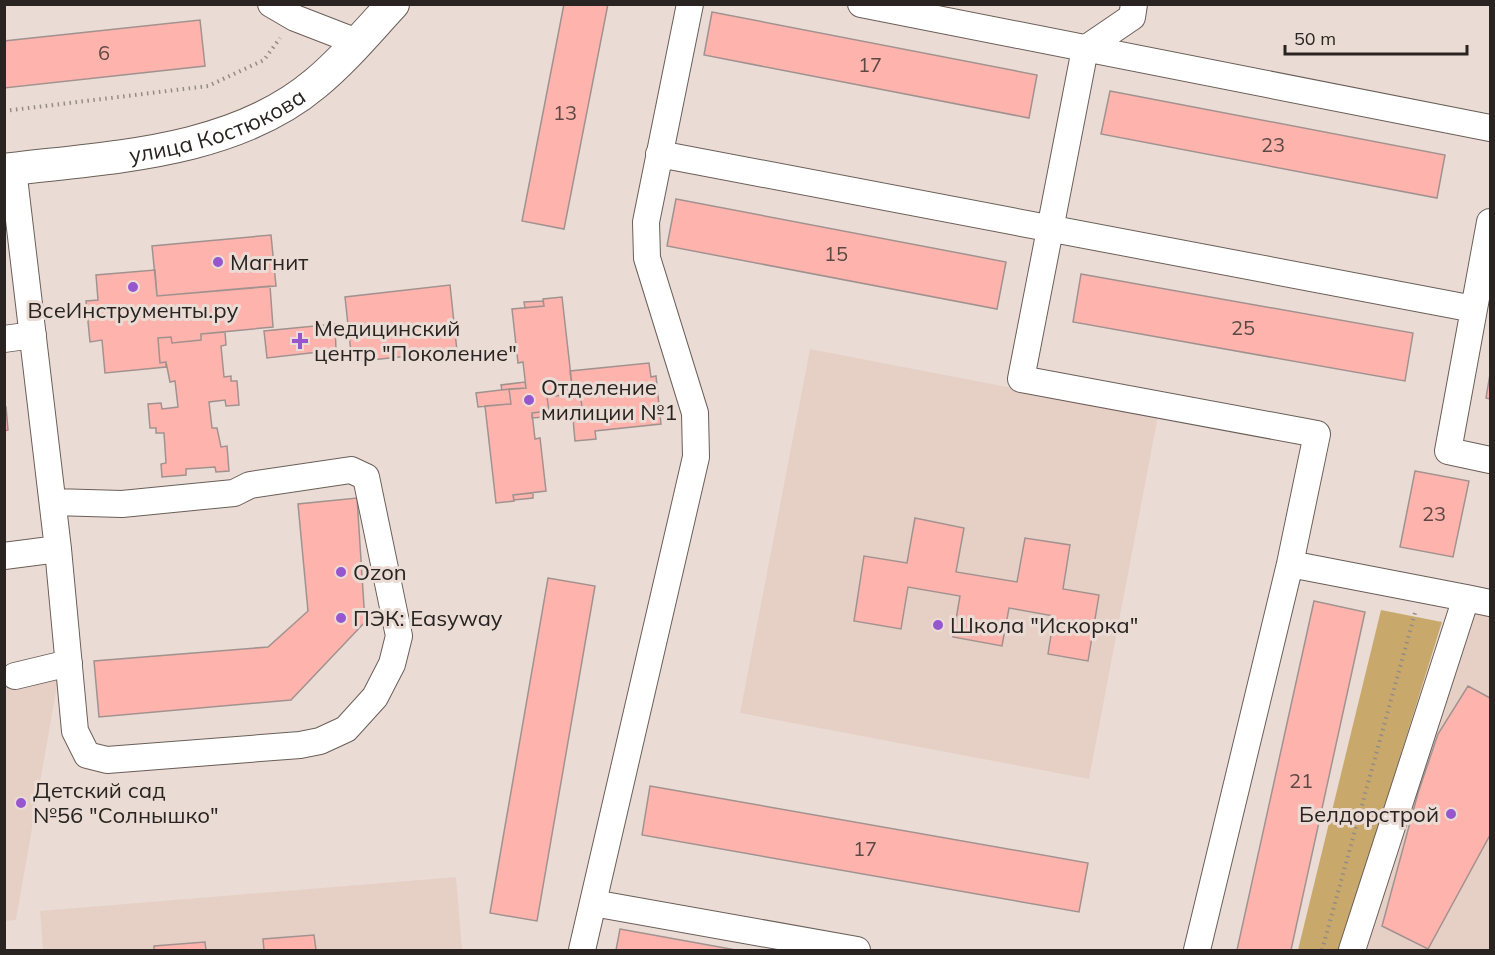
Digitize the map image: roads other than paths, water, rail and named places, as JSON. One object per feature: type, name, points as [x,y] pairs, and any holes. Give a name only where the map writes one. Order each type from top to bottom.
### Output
[{"type":"main road","name":"улица Костюкова","points":[[9,169],[158,151],[248,125],[282,107],[316,83],[393,4]]},
{"type":"street","points":[[270,4],[296,18],[357,42]]},
{"type":"street","points":[[582,951],[696,457],[695,413],[646,258],[646,222],[690,4]]},
{"type":"street","points":[[861,4],[1491,128]]},
{"type":"street","points":[[1134,4],[1132,17],[1085,49],[1021,380],[1317,434],[1290,564],[1197,951]]},
{"type":"street","points":[[659,154],[1474,309]]},
{"type":"street","points":[[9,169],[33,335],[53,502],[75,731],[87,755],[106,760],[300,745],[320,741],[346,729],[375,697],[392,664],[399,636],[366,477],[351,471],[250,486],[234,493],[122,504],[53,502]]},
{"type":"street","points":[[1491,222],[1448,451],[1491,459]]},
{"type":"street","points":[[4,339],[33,335]]},
{"type":"street","points":[[4,556],[58,549]]},
{"type":"street","points":[[1290,564],[1491,603]]},
{"type":"street","points":[[1352,951],[1466,598]]},
{"type":"street","points":[[15,676],[69,663]]},
{"type":"street","points":[[593,903],[857,951]]},
{"type":"place","name":"Магнит","points":[[218,262]]},
{"type":"place","name":"ВсеИнструменты.ру","points":[[133,287]]},
{"type":"place","name":"Медицинский центр \"Поколение\"","points":[[300,341]]},
{"type":"place","name":"Отделение милиции №1","points":[[529,400]]},
{"type":"place","name":"Ozon","points":[[341,572]]},
{"type":"place","name":"ПЭК: Easyway","points":[[341,618]]},
{"type":"place","name":"Школа \"Искорка\"","points":[[938,625]]},
{"type":"place","name":"Детский сад №56 \"Солнышко\"","points":[[21,803]]},
{"type":"place","name":"Белдорстрой","points":[[1451,814]]}]
